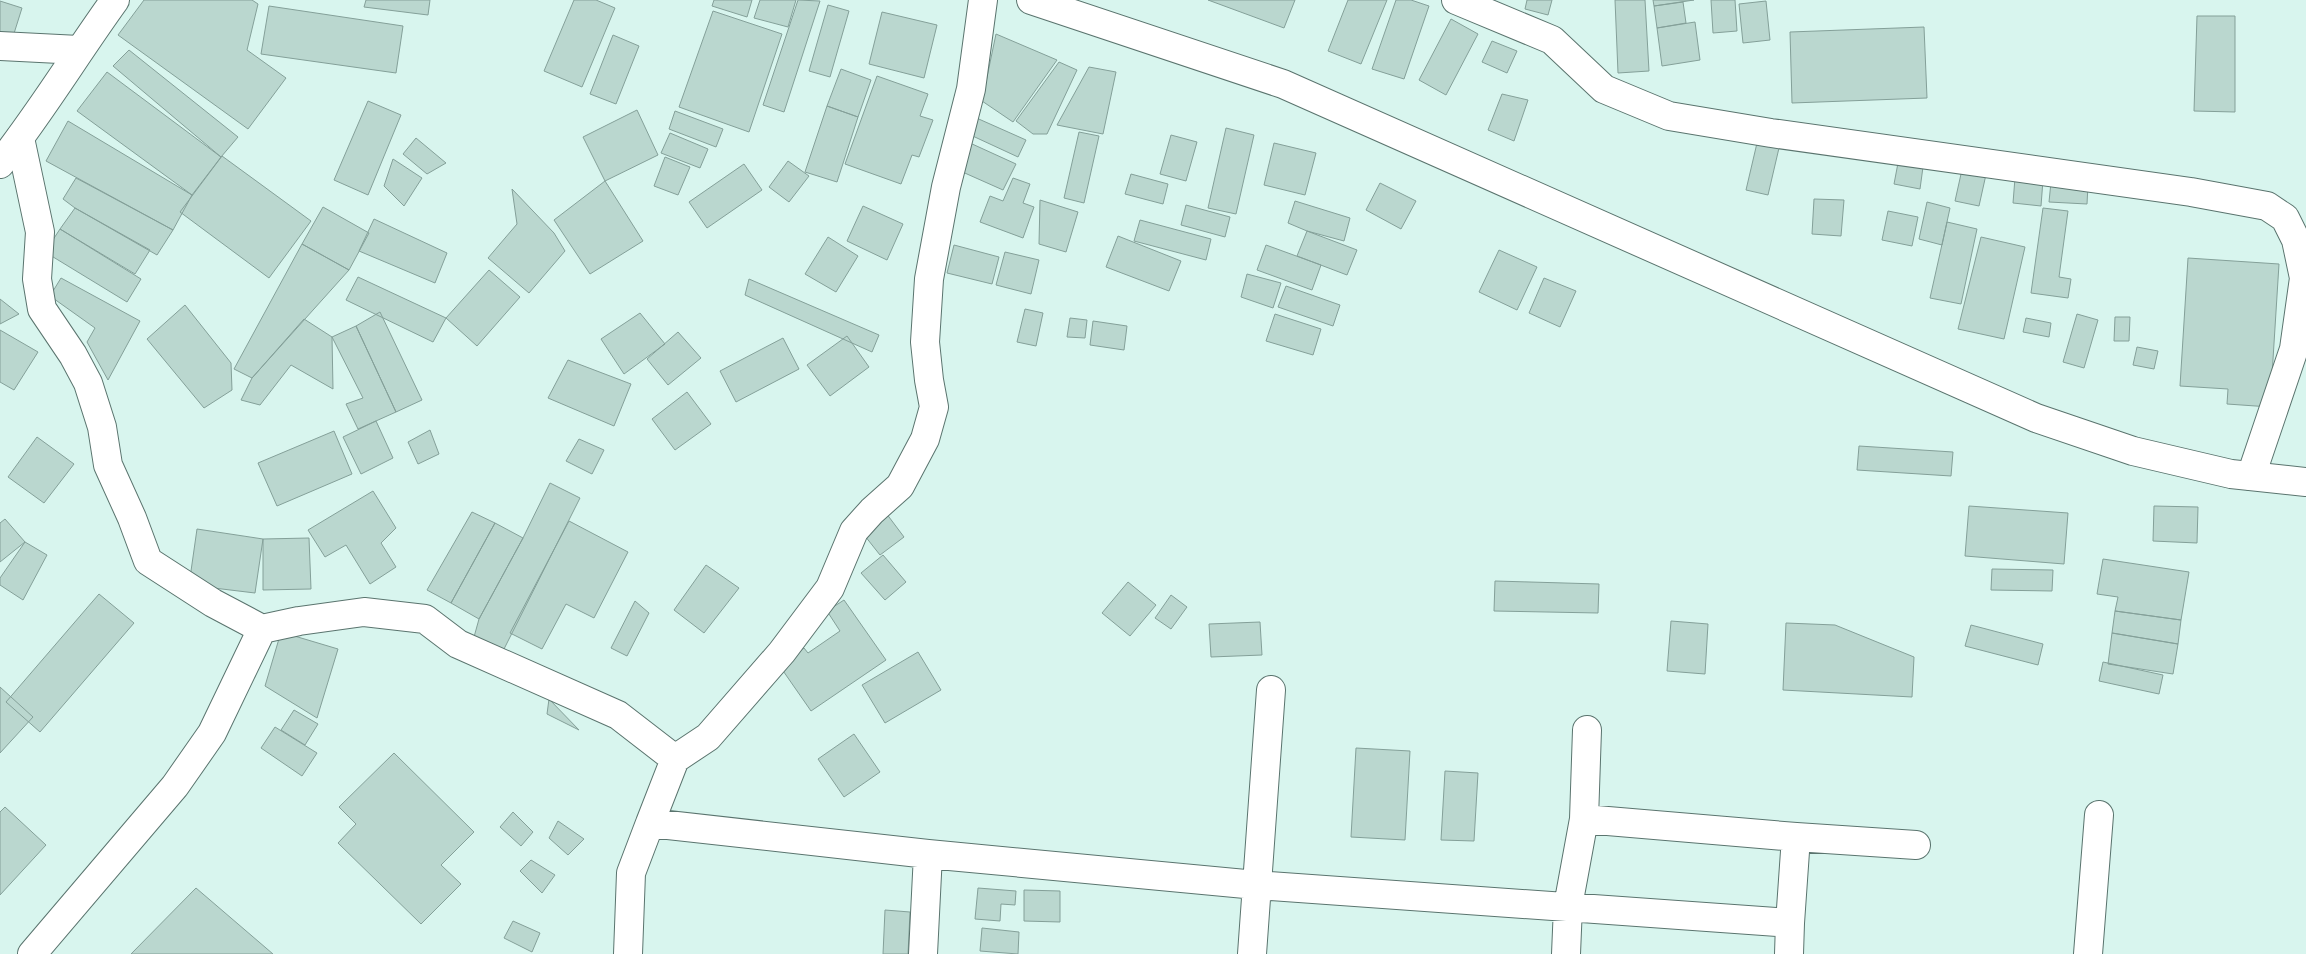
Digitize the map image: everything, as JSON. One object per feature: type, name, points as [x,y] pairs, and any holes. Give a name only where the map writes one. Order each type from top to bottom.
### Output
[{"type":"street","points":[[0,164],[115,0]]},
{"type":"street","points":[[628,954],[632,874],[675,759],[708,737],[782,652],[830,588],[854,531],[872,511],[900,486],[925,439],[934,407],[925,342],[929,279],[946,187],[972,89],[983,0]]},
{"type":"street","points":[[1032,0],[1283,84],[2036,418],[2132,451],[2231,474],[2306,482]]},
{"type":"street","points":[[1456,0],[1552,40],[1604,89],[1669,116],[1771,133],[2191,192],[2267,206],[2286,218],[2296,240],[2304,278],[2294,349],[2251,476]]},
{"type":"street","points":[[0,46],[79,50]]},
{"type":"street","points":[[20,138],[40,232],[36,279],[42,310],[74,355],[88,382],[102,427],[108,465],[132,518],[148,561],[213,603],[262,629],[300,621],[364,612],[425,619],[458,644],[618,716],[675,759]]},
{"type":"street","points":[[32,954],[175,786],[212,733],[262,629]]},
{"type":"street","points":[[1252,954],[1271,690]]},
{"type":"street","points":[[1566,954],[1568,906],[1584,819],[1587,730]]},
{"type":"street","points":[[2088,954],[2099,815]]},
{"type":"street","points":[[1584,819],[1916,845]]},
{"type":"street","points":[[650,823],[928,854],[1256,885],[1790,923]]},
{"type":"street","points":[[1788,954],[1796,837]]},
{"type":"street","points":[[923,954],[928,854]]},
{"type":"building","points":[[144,0],[252,0],[258,4],[247,50],[286,78],[248,129],[118,35]]},
{"type":"building","points":[[366,0],[430,0],[428,15],[364,7]]},
{"type":"building","points":[[574,0],[596,0],[615,8],[582,87],[544,71]]},
{"type":"building","points":[[714,0],[752,0],[747,17],[712,6]]},
{"type":"building","points":[[760,0],[796,0],[788,27],[754,18]]},
{"type":"building","points":[[798,0],[820,1],[784,112],[763,105]]},
{"type":"building","points":[[1208,0],[1295,0],[1284,28]]},
{"type":"building","points":[[1348,0],[1387,0],[1361,64],[1328,51]]},
{"type":"building","points":[[1396,0],[1411,0],[1429,6],[1404,79],[1372,69]]},
{"type":"building","points":[[1527,0],[1552,0],[1548,15],[1525,9]]},
{"type":"building","points":[[1615,0],[1645,0],[1649,71],[1618,73]]},
{"type":"building","points":[[1653,0],[1694,0],[1654,6]]},
{"type":"building","points":[[1711,0],[1735,0],[1737,31],[1713,33]]},
{"type":"building","points":[[0,1],[22,8],[11,43],[0,39]]},
{"type":"building","points":[[1766,1],[1770,40],[1743,43],[1739,4]]},
{"type":"building","points":[[1683,2],[1686,23],[1657,28],[1654,6]]},
{"type":"building","points":[[828,5],[849,11],[830,77],[809,71]]},
{"type":"building","points":[[269,6],[403,26],[396,73],[261,54]]},
{"type":"building","points":[[713,11],[782,34],[749,132],[679,107]]},
{"type":"building","points":[[882,12],[937,25],[924,78],[869,64]]},
{"type":"building","points":[[2197,16],[2235,16],[2235,112],[2194,111]]},
{"type":"building","points":[[1451,19],[1478,34],[1446,95],[1419,80]]},
{"type":"building","points":[[1695,22],[1700,60],[1662,66],[1657,28]]},
{"type":"building","points":[[1924,27],[1927,98],[1792,103],[1790,32]]},
{"type":"building","points":[[996,34],[1057,60],[1013,122],[982,101]]},
{"type":"building","points":[[613,35],[639,46],[616,104],[590,94]]},
{"type":"building","points":[[1492,41],[1517,51],[1507,73],[1482,62]]},
{"type":"building","points":[[129,50],[238,137],[221,157],[113,66]]},
{"type":"building","points":[[1059,62],[1077,70],[1047,134],[1033,134],[1016,121]]},
{"type":"building","points":[[1089,67],[1116,72],[1103,134],[1057,125]]},
{"type":"building","points":[[841,69],[871,80],[858,117],[827,106]]},
{"type":"building","points":[[107,72],[221,157],[192,195],[77,111]]},
{"type":"building","points":[[877,76],[928,94],[920,116],[933,120],[919,157],[912,155],[901,184],[845,164]]},
{"type":"building","points":[[1502,94],[1528,100],[1514,141],[1488,130]]},
{"type":"building","points":[[368,101],[401,115],[368,195],[334,180]]},
{"type":"building","points":[[827,106],[858,117],[837,182],[805,172]]},
{"type":"building","points":[[637,110],[658,155],[605,181],[583,137]]},
{"type":"building","points":[[675,111],[723,129],[716,147],[669,129]]},
{"type":"building","points":[[972,116],[1026,140],[1018,157],[964,132]]},
{"type":"building","points":[[68,121],[192,195],[173,230],[46,161]]},
{"type":"building","points":[[1226,128],[1254,135],[1236,214],[1208,208]]},
{"type":"building","points":[[1079,132],[1099,136],[1084,203],[1064,198]]},
{"type":"building","points":[[670,133],[708,149],[700,168],[661,153]]},
{"type":"building","points":[[1171,135],[1197,142],[1186,181],[1160,174]]},
{"type":"building","points":[[416,138],[446,163],[427,174],[403,154]]},
{"type":"building","points":[[970,143],[1016,164],[1003,190],[958,170]]},
{"type":"building","points":[[1274,143],[1316,153],[1305,195],[1264,185]]},
{"type":"building","points":[[1757,143],[1779,148],[1768,195],[1746,190]]},
{"type":"building","points":[[222,156],[311,221],[269,278],[180,212]]},
{"type":"building","points":[[665,157],[690,167],[678,195],[654,186]]},
{"type":"building","points":[[393,159],[422,178],[404,206],[384,186]]},
{"type":"building","points":[[788,161],[809,176],[789,202],[769,187]]},
{"type":"building","points":[[1898,163],[1923,167],[1920,189],[1894,184]]},
{"type":"building","points":[[744,164],[762,190],[707,228],[689,202]]},
{"type":"building","points":[[1963,165],[1987,170],[1979,206],[1955,201]]},
{"type":"building","points":[[1131,174],[1168,184],[1163,204],[1125,194]]},
{"type":"building","points":[[76,178],[173,230],[157,255],[75,208],[63,199]]},
{"type":"building","points":[[1013,178],[1030,184],[1023,203],[1034,207],[1023,238],[980,222],[990,196],[1003,201]]},
{"type":"building","points":[[2015,178],[2043,180],[2041,206],[2013,203]]},
{"type":"building","points":[[605,181],[643,241],[590,274],[554,220]]},
{"type":"building","points":[[2051,182],[2088,185],[2087,204],[2049,202]]},
{"type":"building","points":[[1380,183],[1416,201],[1401,229],[1366,210]]},
{"type":"building","points":[[512,189],[554,233],[565,251],[529,293],[488,258],[517,224]]},
{"type":"building","points":[[1814,199],[1844,200],[1841,236],[1812,234]]},
{"type":"building","points":[[1040,200],[1078,212],[1066,252],[1039,244]]},
{"type":"building","points":[[1295,201],[1350,218],[1344,241],[1307,231],[1288,223]]},
{"type":"building","points":[[1927,202],[1950,208],[1942,245],[1919,239]]},
{"type":"building","points":[[1186,205],[1230,217],[1225,237],[1181,225]]},
{"type":"building","points":[[863,206],[903,224],[887,260],[847,241]]},
{"type":"building","points":[[323,207],[369,233],[349,270],[302,244]]},
{"type":"building","points":[[75,208],[150,250],[135,274],[60,229]]},
{"type":"building","points":[[2043,208],[2068,211],[2059,277],[2071,279],[2068,298],[2031,293]]},
{"type":"building","points":[[1888,211],[1918,217],[1912,246],[1882,240]]},
{"type":"building","points":[[374,219],[447,253],[435,283],[359,251]]},
{"type":"building","points":[[1140,220],[1211,239],[1206,260],[1134,241]]},
{"type":"building","points":[[1947,222],[1977,229],[1961,304],[1930,298]]},
{"type":"building","points":[[60,229],[141,279],[127,302],[45,252]]},
{"type":"building","points":[[1307,231],[1357,250],[1347,275],[1297,256]]},
{"type":"building","points":[[1118,236],[1181,261],[1169,291],[1106,267]]},
{"type":"building","points":[[828,237],[858,256],[836,292],[805,274]]},
{"type":"building","points":[[1981,237],[2025,247],[2004,339],[1958,329]]},
{"type":"building","points":[[302,244],[349,270],[252,378],[234,369]]},
{"type":"building","points":[[954,245],[999,257],[992,284],[947,273]]},
{"type":"building","points":[[1266,245],[1321,265],[1312,290],[1257,270]]},
{"type":"building","points":[[1499,250],[1537,267],[1517,310],[1479,292]]},
{"type":"building","points":[[1005,252],[1039,260],[1031,294],[996,285]]},
{"type":"building","points":[[2188,258],[2279,264],[2270,407],[2227,404],[2228,389],[2180,386]]},
{"type":"building","points":[[489,270],[520,297],[477,346],[446,318]]},
{"type":"building","points":[[1247,274],[1281,283],[1273,308],[1241,297]]},
{"type":"building","points":[[358,277],[446,318],[433,342],[346,300]]},
{"type":"building","points":[[61,278],[140,321],[108,380],[87,342],[95,328],[50,296]]},
{"type":"building","points":[[1544,278],[1576,291],[1560,327],[1529,313]]},
{"type":"building","points":[[749,279],[879,335],[872,352],[745,295]]},
{"type":"building","points":[[1286,286],[1340,305],[1333,326],[1278,307]]},
{"type":"building","points":[[0,299],[19,314],[0,324]]},
{"type":"building","points":[[185,305],[231,363],[232,390],[204,408],[147,339]]},
{"type":"building","points":[[1025,309],[1043,313],[1036,346],[1017,342]]},
{"type":"building","points":[[380,312],[422,400],[396,412],[356,326]]},
{"type":"building","points":[[640,313],[665,344],[624,374],[601,339]]},
{"type":"building","points":[[1275,314],[1321,329],[1313,355],[1266,341]]},
{"type":"building","points":[[2077,314],[2098,320],[2084,368],[2063,362]]},
{"type":"building","points":[[2115,317],[2130,317],[2129,341],[2114,341]]},
{"type":"building","points":[[1070,318],[1087,320],[1085,338],[1067,337]]},
{"type":"building","points":[[2026,318],[2051,323],[2049,337],[2023,332]]},
{"type":"building","points":[[304,319],[332,337],[333,389],[291,365],[260,405],[241,400],[252,378]]},
{"type":"building","points":[[1093,321],[1127,326],[1124,350],[1090,345]]},
{"type":"building","points":[[356,326],[396,412],[358,429],[346,404],[363,398],[332,337]]},
{"type":"building","points":[[0,330],[38,352],[14,390],[0,382]]},
{"type":"building","points":[[678,332],[701,358],[668,385],[647,359]]},
{"type":"building","points":[[847,336],[869,367],[830,396],[807,365]]},
{"type":"building","points":[[783,338],[799,369],[736,402],[720,371]]},
{"type":"building","points":[[2137,347],[2158,351],[2154,369],[2133,365]]},
{"type":"building","points":[[568,360],[631,384],[614,426],[548,398]]},
{"type":"building","points":[[687,392],[711,424],[675,450],[652,419]]},
{"type":"building","points":[[376,421],[393,458],[361,474],[343,437]]},
{"type":"building","points":[[430,430],[439,454],[418,464],[408,442]]},
{"type":"building","points":[[334,431],[352,474],[277,506],[258,463]]},
{"type":"building","points":[[37,437],[74,464],[44,503],[8,477]]},
{"type":"building","points":[[579,439],[604,450],[592,474],[566,461]]},
{"type":"building","points":[[1859,446],[1953,452],[1951,476],[1857,470]]},
{"type":"building","points":[[550,483],[580,498],[503,651],[474,637],[479,619],[523,538]]},
{"type":"building","points":[[373,491],[396,528],[381,543],[396,567],[370,584],[346,545],[325,557],[308,530]]},
{"type":"building","points":[[1969,506],[2068,513],[2064,564],[1965,556]]},
{"type":"building","points":[[2154,506],[2198,507],[2197,543],[2153,541]]},
{"type":"building","points":[[472,512],[495,523],[451,603],[427,590]]},
{"type":"building","points":[[886,513],[904,537],[880,555],[861,531]]},
{"type":"building","points":[[5,519],[25,542],[0,562],[0,523]]},
{"type":"building","points":[[569,521],[628,552],[594,618],[566,604],[542,649],[510,633]]},
{"type":"building","points":[[495,523],[523,538],[479,619],[451,603]]},
{"type":"building","points":[[197,529],[263,539],[255,593],[189,585]]},
{"type":"building","points":[[309,538],[311,589],[263,590],[263,539]]},
{"type":"building","points":[[25,542],[47,555],[23,600],[0,585],[0,578]]},
{"type":"building","points":[[883,555],[906,582],[885,600],[861,573]]},
{"type":"building","points":[[2103,559],[2189,572],[2181,620],[2115,611],[2118,597],[2097,594]]},
{"type":"building","points":[[706,565],[739,588],[704,633],[674,610]]},
{"type":"building","points":[[1992,569],[2053,570],[2052,591],[1991,590]]},
{"type":"building","points":[[1495,581],[1599,584],[1598,613],[1494,611]]},
{"type":"building","points":[[1128,582],[1156,605],[1130,636],[1102,613]]},
{"type":"building","points":[[99,594],[134,623],[40,732],[6,702]]},
{"type":"building","points":[[1171,595],[1187,607],[1171,629],[1155,618]]},
{"type":"building","points":[[844,600],[886,660],[811,711],[779,665],[804,648],[808,653],[840,631],[827,611]]},
{"type":"building","points":[[635,601],[649,613],[627,656],[611,648]]},
{"type":"building","points":[[2115,611],[2181,620],[2178,644],[2112,633]]},
{"type":"building","points":[[1671,621],[1708,624],[1705,674],[1667,671]]},
{"type":"building","points":[[1260,622],[1262,655],[1211,657],[1209,624]]},
{"type":"building","points":[[1786,623],[1835,625],[1914,657],[1912,697],[1783,690]]},
{"type":"building","points":[[1971,625],[2043,644],[2038,665],[1965,646]]},
{"type":"building","points":[[281,632],[338,649],[317,718],[265,686]]},
{"type":"building","points":[[2112,633],[2178,644],[2173,674],[2108,664]]},
{"type":"building","points":[[918,652],[941,690],[885,723],[862,685]]},
{"type":"building","points":[[2103,662],[2163,675],[2159,694],[2099,681]]},
{"type":"building","points":[[0,687],[33,717],[0,753]]},
{"type":"building","points":[[549,699],[579,730],[547,714]]},
{"type":"building","points":[[294,710],[318,724],[305,745],[281,730]]},
{"type":"building","points":[[275,727],[317,753],[302,776],[261,748]]},
{"type":"building","points":[[854,734],[880,772],[844,797],[818,759]]},
{"type":"building","points":[[1356,748],[1410,751],[1405,840],[1351,837]]},
{"type":"building","points":[[394,753],[474,832],[441,865],[461,884],[421,924],[338,843],[356,824],[339,807]]},
{"type":"building","points":[[1445,771],[1478,773],[1474,841],[1441,840]]},
{"type":"building","points":[[5,807],[46,845],[0,895],[0,812]]},
{"type":"building","points":[[513,812],[533,832],[521,846],[500,827]]},
{"type":"building","points":[[558,821],[584,839],[568,855],[549,838]]},
{"type":"building","points":[[531,860],[555,875],[542,893],[520,871]]},
{"type":"building","points":[[196,888],[273,954],[131,954]]},
{"type":"building","points":[[978,888],[1016,891],[1015,905],[1001,904],[1000,921],[975,919]]},
{"type":"building","points":[[1024,890],[1060,891],[1060,922],[1024,921]]},
{"type":"building","points":[[885,910],[910,912],[908,954],[883,954]]},
{"type":"building","points":[[513,921],[540,933],[532,952],[504,938]]},
{"type":"building","points":[[982,928],[1019,932],[1018,954],[980,951]]}]
